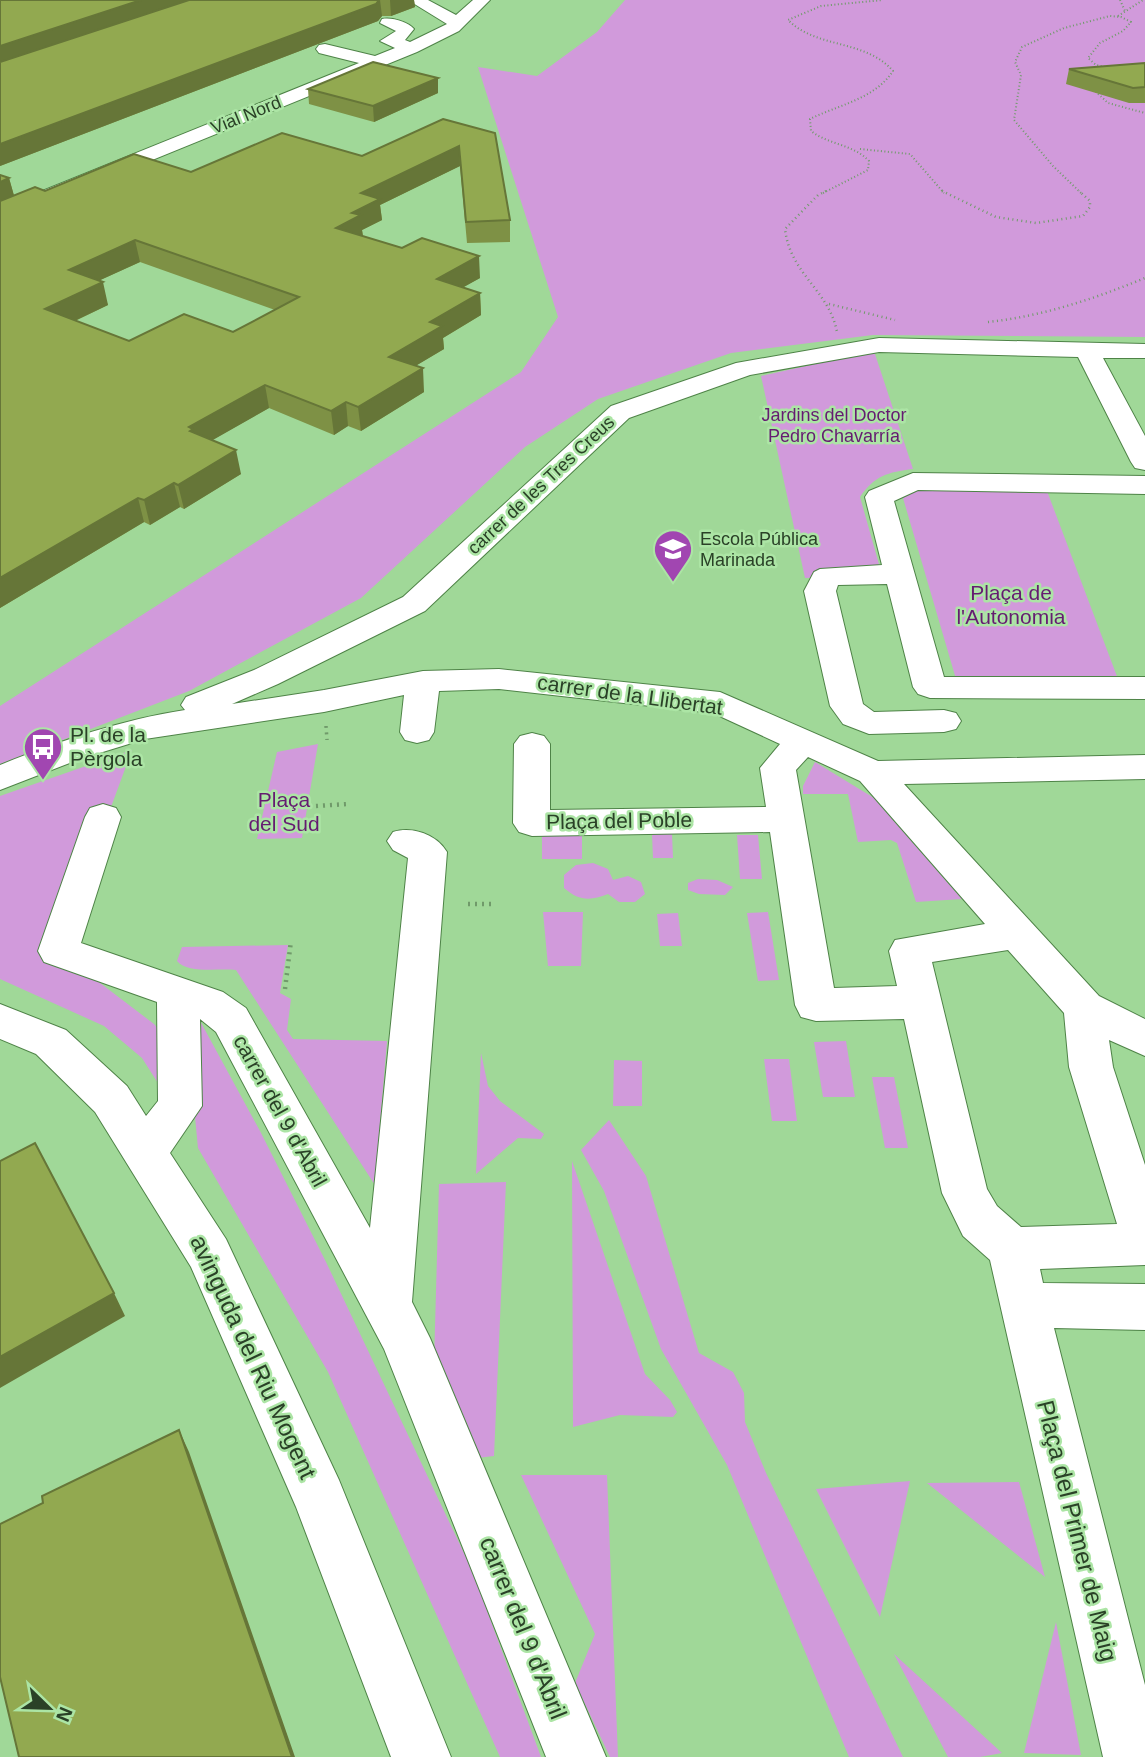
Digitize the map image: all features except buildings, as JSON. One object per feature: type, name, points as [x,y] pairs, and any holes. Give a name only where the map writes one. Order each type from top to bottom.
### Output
[{"type":"street","points":[[416,0],[458,23]]},
{"type":"street","name":"Vial Nord","points":[[0,216],[411,48],[458,23],[482,0]]},
{"type":"street","points":[[388,23],[406,29],[403,35],[389,41],[411,48]]},
{"type":"street","points":[[325,49],[377,62]]},
{"type":"street","name":"carrer de les Tres Creus","points":[[141,727],[266,677],[414,604],[620,412],[745,368],[879,345],[1145,351]]},
{"type":"street","points":[[1087,350],[1145,462]]},
{"type":"street","points":[[1145,485],[913,481],[879,497],[930,687],[1145,688]]},
{"type":"street","points":[[900,574],[831,576],[825,579],[820,592],[847,706],[855,716],[869,723],[944,721]]},
{"type":"street","name":"carrer de la Llibertat","points":[[0,778],[68,751],[141,727],[324,701],[423,681],[499,679],[720,703],[873,773],[1084,1008]]},
{"type":"street","points":[[417,732],[423,681]]},
{"type":"street","points":[[803,741],[778,768],[816,1005],[921,1002]]},
{"type":"street","name":"Plaça del Poble","points":[[532,744],[532,823],[785,819]]},
{"type":"street","points":[[873,773],[1145,767]]},
{"type":"street","name":"carrer del 9 d'Abril","points":[[103,817],[58,951],[149,981],[178,995],[208,1003],[231,1020],[405,1338],[576,1757]]},
{"type":"street","points":[[387,1306],[428,852],[406,841]]},
{"type":"street","points":[[1015,934],[909,951],[965,1193],[980,1221],[1012,1249],[1145,1244]]},
{"type":"street","points":[[145,1152],[180,1106],[178,995]]},
{"type":"street","points":[[1084,1008],[1145,1039]]},
{"type":"street","points":[[1084,1008],[1091,1067],[1145,1237]]},
{"type":"street","name":"avinguda del Riu Mogent","points":[[0,1021],[51,1042],[111,1099],[214,1266],[320,1499],[421,1757]]},
{"type":"street","name":"Plaça del Primer de Maig","points":[[1012,1249],[1023,1305],[1133,1757]]},
{"type":"street","points":[[1023,1305],[1145,1307]]},
{"type":"path","points":[[883,0],[826,5],[796,13],[788,20],[802,31],[850,46],[889,64],[893,71],[890,78],[877,88],[810,119],[811,131],[820,139],[860,149],[901,150],[910,154],[946,195],[996,217],[1035,223],[1083,216],[1090,207],[1090,201],[1053,166],[1014,120],[1021,75],[1015,62],[1021,47],[1092,19],[1118,16],[1138,6],[1143,0]]},
{"type":"path","points":[[1120,0],[1125,11]]},
{"type":"path","points":[[1116,69],[1096,65],[1088,58],[1100,43],[1123,31],[1131,22],[1118,16]]},
{"type":"path","points":[[1094,74],[1096,65]]},
{"type":"path","points":[[1091,84],[1094,94],[1106,102],[1145,113]]},
{"type":"path","points":[[839,352],[833,310],[793,261],[785,229],[818,195],[869,170],[869,161],[860,149]]},
{"type":"path","points":[[985,322],[1010,320],[1076,306],[1145,278]]},
{"type":"path","points":[[828,304],[905,321]]},
{"type":"path","points":[[316,806],[348,804]]},
{"type":"path","points":[[468,904],[494,904]]},
{"type":"path","points":[[285,989],[291,941]]},
{"type":"green space","points":[[625,0],[1145,0],[1145,337],[873,335],[731,353],[598,399],[525,447],[361,598],[189,691],[0,764],[0,706],[521,372],[558,317],[478,67],[537,76],[597,32]]},
{"type":"green space","name":"Jardins del Doctor Pedro Chavarría","points":[[860,354],[875,354],[913,469],[882,476],[860,497],[882,575],[805,578],[761,376]]},
{"type":"green space","name":"Plaça de l'Autonomia","points":[[916,489],[1047,491],[1118,679],[956,679],[903,498]]},
{"type":"green space","name":"Plaça del Sud","points":[[318,744],[302,838],[257,839],[277,752]]},
{"type":"green space","points":[[132,750],[58,951],[154,1024],[172,1044],[163,1091],[142,1058],[104,1026],[0,979],[0,796]]},
{"type":"green space","points":[[815,762],[874,798],[962,899],[916,902],[897,843],[891,840],[858,842],[848,794],[803,794],[803,786]]},
{"type":"green space","points":[[542,832],[582,832],[582,859],[542,859]]},
{"type":"green space","points":[[652,834],[672,834],[673,858],[653,858]]},
{"type":"green space","points":[[737,835],[758,835],[762,879],[740,879]]},
{"type":"green space","points":[[593,863],[608,869],[613,880],[628,876],[641,882],[645,894],[635,902],[619,902],[608,894],[590,899],[575,895],[564,888],[564,875],[576,865]]},
{"type":"green space","points":[[698,879],[717,880],[733,887],[725,895],[699,894],[688,890],[688,883]]},
{"type":"green space","points":[[543,912],[583,912],[581,966],[548,966]]},
{"type":"green space","points":[[768,912],[779,980],[758,981],[747,913]]},
{"type":"green space","points":[[678,913],[682,946],[660,946],[657,914]]},
{"type":"green space","points":[[288,945],[280,993],[291,999],[287,1030],[293,1039],[387,1041],[376,1171],[382,1196],[236,970],[188,968],[177,961],[182,947]]},
{"type":"green space","points":[[199,1019],[260,1131],[326,1262],[472,1570],[541,1757],[500,1757],[328,1372],[198,1148],[187,1034]]},
{"type":"green space","points":[[846,1041],[855,1097],[823,1097],[814,1042]]},
{"type":"green space","points":[[481,1053],[488,1086],[500,1101],[544,1134],[541,1139],[518,1138],[476,1174]]},
{"type":"green space","points":[[764,1059],[789,1059],[797,1121],[772,1121]]},
{"type":"green space","points":[[614,1060],[642,1061],[642,1106],[613,1106]]},
{"type":"green space","points":[[872,1077],[894,1077],[908,1148],[885,1148]]},
{"type":"green space","points":[[609,1120],[646,1176],[699,1353],[733,1372],[744,1393],[745,1422],[766,1473],[903,1757],[849,1757],[727,1465],[661,1349],[604,1191],[581,1150]]},
{"type":"green space","points":[[572,1161],[645,1374],[670,1400],[677,1412],[673,1417],[620,1415],[573,1427]]},
{"type":"green space","points":[[506,1182],[494,1456],[477,1458],[434,1363],[439,1184]]},
{"type":"green space","points":[[521,1475],[607,1475],[618,1757],[610,1757],[575,1683],[595,1634]]},
{"type":"green space","points":[[910,1481],[880,1617],[816,1489]]},
{"type":"green space","points":[[1019,1482],[1045,1577],[927,1483]]},
{"type":"green space","points":[[1056,1622],[1081,1755],[1024,1753]]},
{"type":"green space","points":[[894,1654],[1002,1753],[980,1757],[948,1757]]},
{"type":"place","name":"Escola Pública Marinada","points":[[673,583]]},
{"type":"place","name":"Pl. de la Pèrgola","points":[[43,781]]}]
